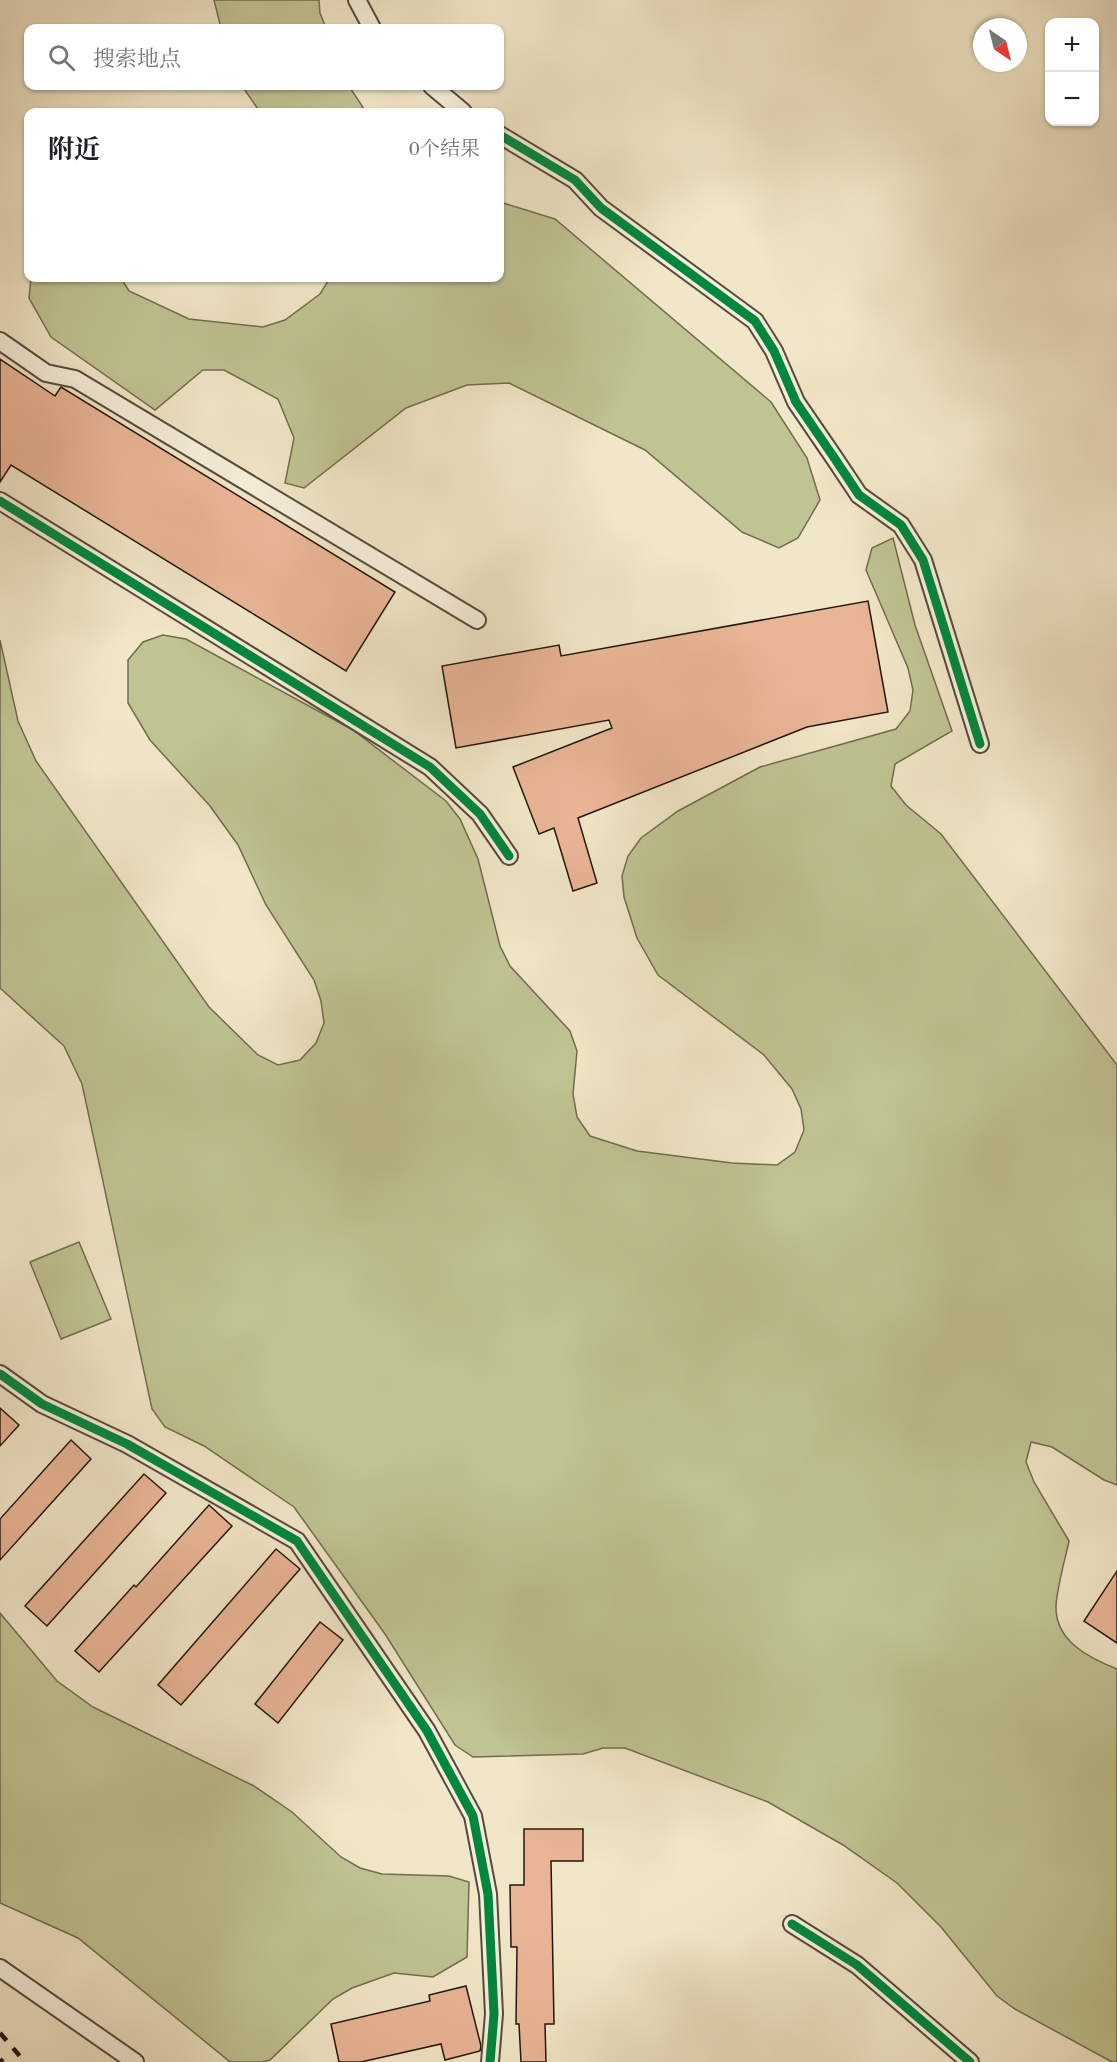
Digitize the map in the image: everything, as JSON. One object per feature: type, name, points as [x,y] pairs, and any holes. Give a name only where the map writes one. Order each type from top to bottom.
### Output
[{"type":"street","points":[[357,0],[370,24]]},
{"type":"street","points":[[437,90],[459,108]]},
{"type":"street","points":[[504,137],[574,180],[601,208],[755,321],[774,351],[796,402],[860,495],[901,525],[922,560],[980,744]]},
{"type":"street","points":[[0,341],[46,373],[75,379],[477,620]]},
{"type":"street","points":[[0,501],[429,767],[480,814],[509,856]]},
{"type":"street","points":[[0,1374],[42,1404],[127,1444],[297,1541],[427,1731],[473,1816],[488,1894],[494,2014],[490,2062]]},
{"type":"street","points":[[792,1924],[857,1965],[970,2062]]},
{"type":"street","points":[[0,1968],[135,2062]]},
{"type":"green space","points":[[214,0],[319,0],[320,13],[324,24],[220,24]]},
{"type":"green space","points":[[245,90],[352,90],[363,108],[257,108]]},
{"type":"green space","points":[[504,203],[555,219],[771,402],[807,458],[820,500],[798,538],[779,548],[742,532],[645,450],[509,383],[467,385],[406,408],[304,488],[285,483],[294,438],[278,399],[224,370],[203,370],[155,410],[51,337],[29,298],[31,282],[123,282],[129,291],[189,319],[263,327],[285,320],[320,294],[328,282],[504,282]]},
{"type":"green space","points":[[893,538],[915,625],[952,731],[895,764],[891,786],[906,805],[941,834],[1117,1065],[1117,1485],[1104,1480],[1052,1447],[1031,1442],[1026,1462],[1034,1482],[1069,1541],[1056,1606],[1061,1629],[1067,1638],[1085,1653],[1117,1669],[1117,2062],[1112,2062],[1015,2009],[997,1996],[941,1927],[897,1883],[843,1845],[768,1802],[625,1748],[603,1748],[583,1754],[473,1757],[455,1745],[385,1634],[294,1507],[204,1446],[165,1427],[152,1409],[82,1084],[64,1046],[0,988],[0,640],[18,721],[36,761],[209,1007],[258,1055],[278,1065],[300,1060],[316,1043],[324,1023],[321,1001],[314,980],[266,905],[238,845],[210,806],[150,740],[128,703],[128,660],[143,642],[163,635],[186,639],[353,730],[446,801],[460,819],[478,859],[500,946],[510,966],[570,1031],[577,1051],[573,1094],[577,1117],[590,1136],[637,1151],[732,1163],[777,1165],[795,1152],[804,1130],[801,1109],[792,1089],[764,1055],[658,975],[637,938],[624,897],[622,876],[628,856],[641,838],[678,811],[760,767],[896,729],[910,711],[913,690],[908,668],[866,570],[872,548]]},
{"type":"green space","points":[[79,1242],[111,1319],[61,1339],[30,1262]]},
{"type":"green space","points":[[0,1613],[57,1681],[93,1707],[254,1786],[292,1812],[341,1857],[360,1868],[382,1874],[449,1876],[469,1882],[467,1957],[433,1977],[394,1973],[352,1988],[333,1999],[270,2060],[232,2062],[78,1938],[0,1903]]},
{"type":"building","points":[[0,359],[55,396],[61,387],[395,592],[346,671],[11,465],[0,482]]},
{"type":"building","points":[[868,601],[888,712],[807,727],[578,818],[597,883],[573,891],[554,828],[539,834],[513,767],[612,728],[609,720],[456,748],[442,666],[559,645],[561,656]]},
{"type":"building","points":[[0,1408],[19,1425],[0,1446]]},
{"type":"building","points":[[71,1440],[91,1459],[0,1560],[0,1519]]},
{"type":"building","points":[[144,1474],[166,1493],[47,1626],[25,1606]]},
{"type":"building","points":[[209,1505],[232,1526],[99,1672],[75,1651]]},
{"type":"building","points":[[276,1549],[300,1569],[181,1705],[158,1685]]},
{"type":"building","points":[[1117,1571],[1117,1643],[1084,1621]]},
{"type":"building","points":[[320,1622],[343,1640],[278,1723],[255,1704]]},
{"type":"building","points":[[524,1829],[583,1829],[583,1861],[551,1861],[554,2024],[545,2024],[546,2062],[521,2062],[519,2024],[516,2024],[517,1947],[511,1947],[510,1885],[524,1885]]},
{"type":"building","points":[[466,1986],[481,2046],[480,2051],[445,2060],[441,2044],[361,2062],[339,2062],[331,2024],[430,2001],[429,1995]]},
{"type":"railway","points":[[0,2033],[25,2062]]},
{"type":"railway","points":[[0,2059],[3,2062]]},
{"type":"cycle path","points":[[504,137],[575,180],[601,208],[755,321],[774,351],[796,402],[859,495],[901,525],[923,560],[980,744]]},
{"type":"cycle path","points":[[0,501],[430,767],[480,814],[509,856]]},
{"type":"cycle path","points":[[0,1374],[42,1404],[127,1444],[297,1541],[427,1731],[473,1816],[488,1894],[494,2014],[490,2062]]},
{"type":"cycle path","points":[[792,1924],[857,1965],[970,2062]]}]
